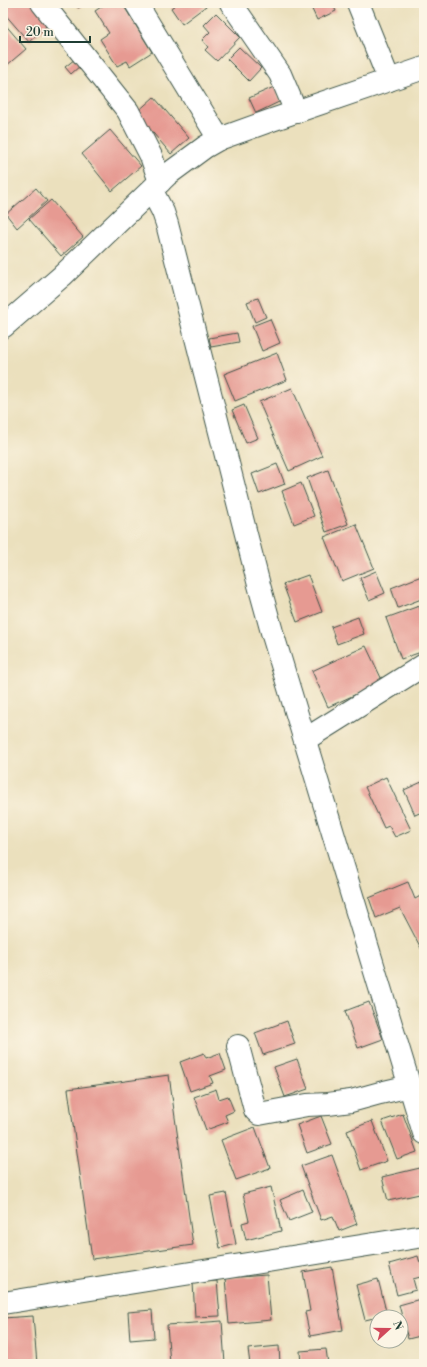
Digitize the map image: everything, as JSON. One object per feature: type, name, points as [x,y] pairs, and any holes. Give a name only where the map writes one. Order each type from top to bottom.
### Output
[{"type":"street","points":[[42,3],[128,111],[151,156],[156,187],[167,224],[259,585],[424,1133]]},
{"type":"street","points":[[136,3],[219,139]]},
{"type":"street","points":[[231,3],[280,74],[296,112]]},
{"type":"street","points":[[358,3],[389,80]]},
{"type":"street","points":[[3,327],[62,276],[156,187],[191,156],[204,147],[219,139],[424,68]]},
{"type":"street","points":[[306,739],[424,665]]},
{"type":"street","points":[[238,1046],[255,1110],[259,1114],[307,1105],[351,1101],[380,1092],[410,1086]]},
{"type":"street","points":[[3,1303],[424,1236]]},
{"type":"building","points":[[3,3],[35,3],[51,22],[29,42],[3,12]]},
{"type":"building","points":[[75,3],[88,3],[78,8]]},
{"type":"building","points":[[107,3],[122,3],[152,52],[130,66],[127,61],[117,66],[100,39],[109,33],[95,11]]},
{"type":"building","points":[[174,3],[210,3],[182,24],[171,8],[175,5]]},
{"type":"building","points":[[309,3],[332,3],[336,11],[317,20]]},
{"type":"building","points":[[216,13],[240,37],[217,61],[205,50],[208,47],[202,40],[210,32],[204,25]]},
{"type":"building","points":[[3,22],[26,49],[6,66],[3,63]]},
{"type":"building","points":[[239,47],[261,68],[249,81],[227,59]]},
{"type":"building","points":[[75,59],[81,65],[71,74],[65,67]]},
{"type":"building","points":[[274,87],[281,101],[256,113],[249,98]]},
{"type":"building","points":[[154,97],[189,138],[171,154],[136,113]]},
{"type":"building","points":[[110,130],[141,166],[112,191],[82,154]]},
{"type":"building","points":[[36,188],[47,201],[17,228],[6,214]]},
{"type":"building","points":[[51,200],[83,237],[61,256],[29,219]]},
{"type":"building","points":[[258,298],[266,317],[255,322],[247,302]]},
{"type":"building","points":[[270,319],[280,343],[262,351],[252,326]]},
{"type":"building","points":[[237,333],[239,342],[211,347],[209,338]]},
{"type":"building","points":[[277,353],[287,380],[235,401],[224,374]]},
{"type":"building","points":[[292,388],[322,456],[289,471],[259,402]]},
{"type":"building","points":[[244,405],[258,438],[246,443],[232,410]]},
{"type":"building","points":[[277,464],[285,484],[259,494],[252,474]]},
{"type":"building","points":[[328,470],[348,524],[326,532],[307,478]]},
{"type":"building","points":[[301,483],[314,516],[294,524],[282,491]]},
{"type":"building","points":[[356,524],[374,568],[342,581],[324,537]]},
{"type":"building","points":[[376,571],[385,593],[369,600],[360,578]]},
{"type":"building","points":[[308,575],[322,612],[297,622],[283,584]]},
{"type":"building","points":[[424,575],[424,598],[398,608],[391,588]]},
{"type":"building","points":[[419,606],[424,619],[424,651],[401,659],[386,618]]},
{"type":"building","points":[[358,617],[364,634],[337,644],[331,627]]},
{"type":"building","points":[[366,646],[383,682],[328,707],[312,671]]},
{"type":"building","points":[[386,777],[411,830],[395,837],[389,826],[384,828],[365,787]]},
{"type":"building","points":[[424,781],[424,811],[415,815],[404,790]]},
{"type":"building","points":[[408,882],[415,899],[424,894],[424,954],[400,908],[376,918],[369,898]]},
{"type":"building","points":[[369,1002],[383,1039],[358,1048],[345,1011]]},
{"type":"building","points":[[287,1021],[295,1044],[263,1055],[255,1033]]},
{"type":"building","points":[[204,1053],[206,1058],[220,1053],[226,1070],[210,1076],[213,1083],[190,1091],[180,1062]]},
{"type":"building","points":[[297,1059],[308,1089],[285,1097],[274,1067]]},
{"type":"building","points":[[169,1075],[193,1245],[92,1259],[68,1089]]},
{"type":"building","points":[[216,1089],[219,1099],[228,1096],[234,1111],[225,1115],[228,1122],[206,1130],[194,1097]]},
{"type":"building","points":[[403,1114],[417,1152],[397,1159],[382,1121]]},
{"type":"building","points":[[321,1116],[332,1144],[307,1153],[297,1125]]},
{"type":"building","points":[[372,1121],[387,1161],[361,1170],[347,1131]]},
{"type":"building","points":[[255,1127],[270,1168],[236,1180],[221,1140]]},
{"type":"building","points":[[332,1155],[357,1224],[339,1231],[333,1216],[321,1220],[301,1166]]},
{"type":"building","points":[[420,1168],[424,1183],[424,1193],[388,1201],[382,1177]]},
{"type":"building","points":[[271,1187],[281,1231],[246,1240],[242,1223],[249,1221],[243,1194]]},
{"type":"building","points":[[303,1190],[312,1212],[289,1221],[280,1200]]},
{"type":"building","points":[[226,1193],[236,1244],[220,1248],[210,1196]]},
{"type":"building","points":[[418,1256],[420,1263],[424,1262],[424,1276],[413,1279],[416,1290],[397,1295],[389,1264]]},
{"type":"building","points":[[332,1267],[343,1330],[310,1336],[305,1312],[310,1311],[303,1272]]},
{"type":"building","points":[[267,1275],[271,1320],[229,1324],[225,1278]]},
{"type":"building","points":[[378,1279],[386,1309],[369,1309],[369,1319],[365,1320],[356,1285]]},
{"type":"building","points":[[217,1281],[220,1316],[195,1317],[193,1283]]},
{"type":"building","points":[[424,1298],[424,1335],[409,1339],[409,1309],[400,1309],[399,1305]]},
{"type":"building","points":[[152,1310],[154,1338],[130,1340],[128,1312]]},
{"type":"building","points":[[33,1316],[37,1364],[4,1364],[3,1318]]},
{"type":"building","points":[[222,1321],[225,1364],[170,1364],[167,1325]]},
{"type":"building","points":[[279,1346],[280,1364],[250,1364],[248,1349]]},
{"type":"building","points":[[326,1349],[328,1364],[301,1364],[300,1351]]}]
